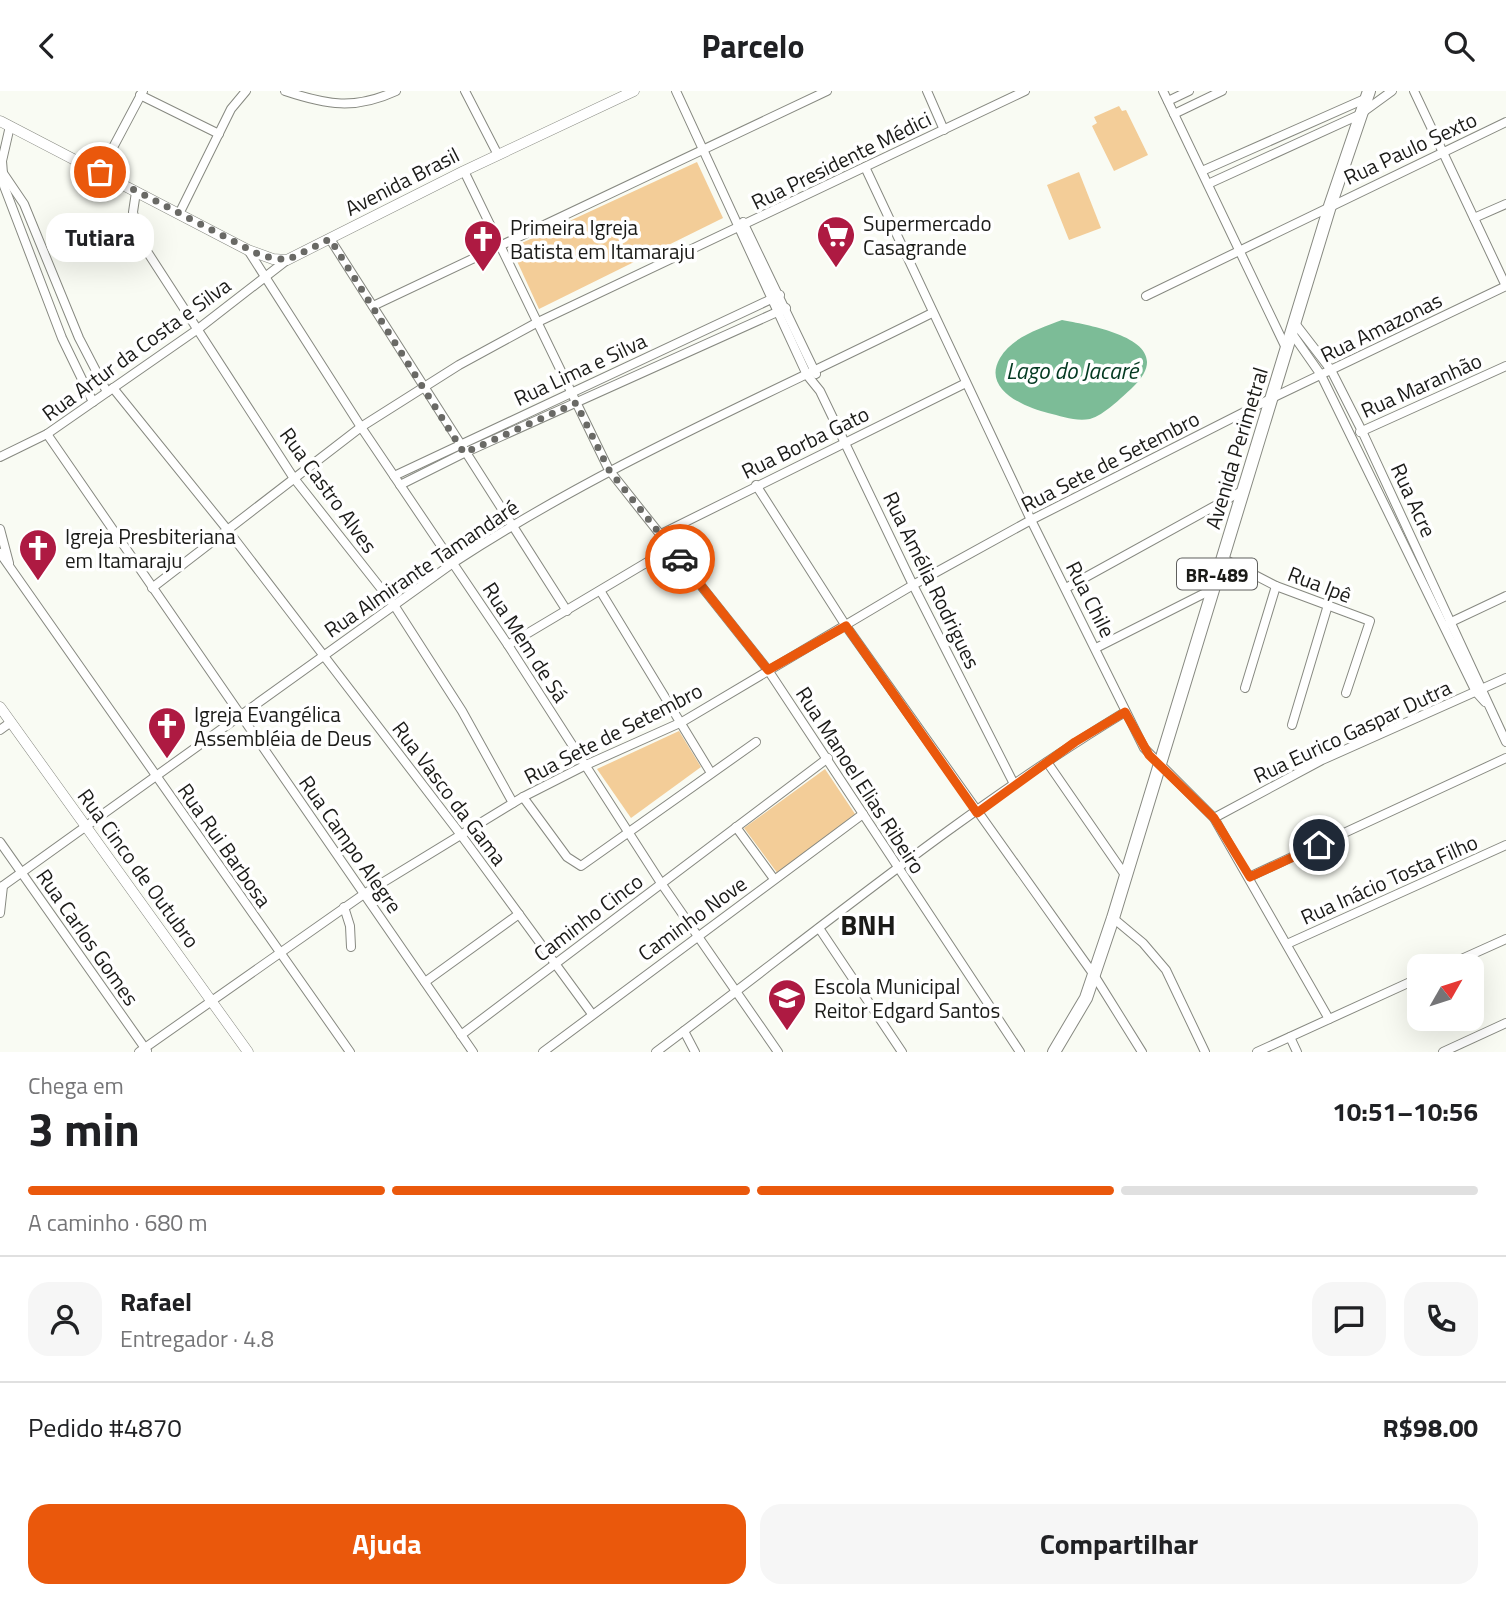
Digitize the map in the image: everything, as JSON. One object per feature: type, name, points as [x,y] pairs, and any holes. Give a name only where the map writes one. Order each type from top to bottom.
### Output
[{"type":"main road","name":"Avenida Perimetral","points":[[1054,1052],[1078,1016],[1113,918],[1330,205],[1359,115],[1371,96]]},
{"type":"street","points":[[179,214],[231,109],[246,91]]},
{"type":"street","points":[[285,91],[347,105],[366,103],[396,91]]},
{"type":"street","points":[[465,91],[498,155]]},
{"type":"street","name":"Avenida Brasil","points":[[287,260],[464,171],[634,91]]},
{"type":"street","points":[[676,91],[705,150]]},
{"type":"street","points":[[373,306],[827,91]]},
{"type":"street","points":[[927,91],[944,129]]},
{"type":"street","name":"Rua Presidente Médici","points":[[152,587],[361,426],[423,387],[538,322],[1025,91]]},
{"type":"street","points":[[1163,91],[1286,348]]},
{"type":"street","points":[[1168,101],[1189,91]]},
{"type":"street","points":[[1174,114],[1222,91]]},
{"type":"street","points":[[1202,171],[1371,96],[1392,91]]},
{"type":"street","points":[[1414,91],[1506,286]]},
{"type":"street","points":[[100,172],[141,93],[219,134]]},
{"type":"street","points":[[1208,184],[1359,115]]},
{"type":"street","name":"Rua Paulo Sexto","points":[[1330,205],[1506,122]]},
{"type":"street","points":[[93,402],[62,338],[4,186],[1,171],[5,123],[248,250],[273,259],[287,260]]},
{"type":"street","name":"Rua Amélia Rodrigues","points":[[705,150],[913,585],[1014,784]]},
{"type":"street","name":"Rua Chile","points":[[865,167],[1031,520],[1144,748],[1159,766],[1214,818],[1329,1019]]},
{"type":"street","name":"Rua Vasco da Gama","points":[[1,171],[24,204],[65,306],[110,390],[226,529],[461,835],[592,1014]]},
{"type":"street","name":"Rua Manoel Elias Ribeiro","points":[[464,171],[609,470],[768,670],[1020,1052]]},
{"type":"street","name":"Rua Castro Alves","points":[[136,193],[133,212],[139,239],[293,477],[394,605],[463,711],[513,803]]},
{"type":"street","points":[[1474,218],[1506,204]]},
{"type":"street","points":[[1146,296],[1330,205]]},
{"type":"street","points":[[330,239],[566,611]]},
{"type":"street","name":"Rua Mem de Sá","points":[[248,250],[661,883],[778,1052]]},
{"type":"street","name":"Rua Artur da Costa e Silva","points":[[0,457],[47,434],[198,329],[287,260]]},
{"type":"street","name":"Rua Amazonas","points":[[1270,399],[1506,286]]},
{"type":"street","name":"Rua Lima e Silva","points":[[394,476],[458,443],[776,297]]},
{"type":"street","name":"Rua Lima e Silva","points":[[400,485],[464,453],[782,310]]},
{"type":"street","name":"Rua Almirante Tamandaré","points":[[2,887],[453,563],[510,526],[609,470],[812,374],[932,313]]},
{"type":"street","name":"Rua Acre","points":[[1293,327],[1331,370],[1506,742]]},
{"type":"street","name":"Rua Acre","points":[[1293,327],[1321,375],[1448,623]]},
{"type":"street","name":"Rua Maranhão","points":[[1351,436],[1506,366]]},
{"type":"street","name":"Rua Borba Gato","points":[[661,534],[966,383]]},
{"type":"street","name":"Rua Sete de Setembro","points":[[143,1051],[210,999],[344,907],[523,797],[682,722],[913,585],[1031,520],[1270,399]]},
{"type":"street","name":"Rua Campo Alegre","points":[[47,434],[473,1052]]},
{"type":"street","points":[[756,485],[846,626],[1094,975],[1142,1052]]},
{"type":"street","points":[[1066,588],[1242,491]]},
{"type":"street","points":[[0,529],[11,569]]},
{"type":"street","points":[[508,645],[671,548]]},
{"type":"street","name":"Rua Rui Barbosa","points":[[0,553],[350,1052]]},
{"type":"street","name":"Rua Ipê","points":[[1222,558],[1276,586],[1370,621],[1346,693]]},
{"type":"street","points":[[1245,688],[1276,586]]},
{"type":"street","points":[[1096,647],[1211,590]]},
{"type":"street","points":[[601,592],[711,773]]},
{"type":"street","points":[[1448,623],[1506,596]]},
{"type":"street","points":[[1292,725],[1328,605]]},
{"type":"street","name":"Rua Eurico Gaspar Dutra","points":[[1214,818],[1322,759],[1506,678]]},
{"type":"street","name":"Rua Cinco de Outubro","points":[[0,707],[248,1052]]},
{"type":"street","points":[[656,1052],[1014,784],[1125,712]]},
{"type":"street","points":[[0,730],[11,722]]},
{"type":"street","points":[[523,797],[567,857],[581,866],[756,742]]},
{"type":"street","name":"Caminho Cinco","points":[[461,1035],[828,758]]},
{"type":"street","points":[[1250,877],[1506,758]]},
{"type":"street","points":[[1047,762],[1125,875]]},
{"type":"street","name":"Caminho Nove","points":[[542,1052],[863,814]]},
{"type":"street","points":[[736,827],[774,879]]},
{"type":"street","name":"Rua Carlos Gomes","points":[[0,842],[143,1051]]},
{"type":"street","name":"Rua Inácio Tosta Filho","points":[[1287,944],[1506,845]]},
{"type":"street","points":[[0,913],[2,887]]},
{"type":"street","points":[[344,907],[350,926],[351,947]]},
{"type":"street","points":[[425,982],[519,914]]},
{"type":"street","points":[[1113,918],[1143,943],[1166,970],[1206,1052]]},
{"type":"street","points":[[819,928],[902,1052]]},
{"type":"street","points":[[1473,954],[1506,939]]},
{"type":"street","points":[[1257,1052],[1407,983]]},
{"type":"street","points":[[1443,1052],[1506,1023]]},
{"type":"street","points":[[684,1031],[695,1052]]},
{"type":"street","points":[[1290,1037],[1297,1052]]},
{"type":"shaded area","points":[[1119,106],[1122,111],[1126,110],[1148,155],[1114,171],[1092,126],[1097,123],[1094,117]]},
{"type":"shaded area","points":[[697,162],[723,218],[539,309],[511,248]]},
{"type":"shaded area","points":[[1079,172],[1101,228],[1069,240],[1047,185]]},
{"type":"shaded area","points":[[679,731],[701,767],[631,818],[597,769]]},
{"type":"shaded area","points":[[825,769],[855,814],[778,874],[744,828]]},
{"type":"water","name":"Lago do Jacaré","points":[[1062,320],[1128,339],[1140,347],[1147,358],[1145,372],[1132,388],[1107,410],[1090,419],[1079,420],[1029,407],[1009,396],[997,379],[996,369],[1000,358],[1012,344]]},
{"type":"way so far","points":[[100,172],[262,256],[287,260],[330,239],[464,453],[576,403],[609,470],[680,559]]},
{"type":"place","name":"Tutiara","points":[[100,172]]},
{"type":"place","name":"Supermercado Casagrande","points":[[836,269]]},
{"type":"place","name":"Primeira Igreja Batista em Itamaraju","points":[[483,273]]},
{"type":"place","name":"Igreja Presbiteriana em Itamaraju","points":[[38,582]]},
{"type":"place","name":"Igreja Evangélica Assembléia de Deus","points":[[167,760]]},
{"type":"place","name":"Escola Municipal Reitor Edgard Santos","points":[[787,1032]]},
{"type":"district","name":"BNH","points":[[868,924]]},
{"type":"route","points":[[680,559],[768,670],[846,626],[977,813],[1075,742],[1125,712],[1149,755],[1214,818],[1250,877],[1319,845]]}]
